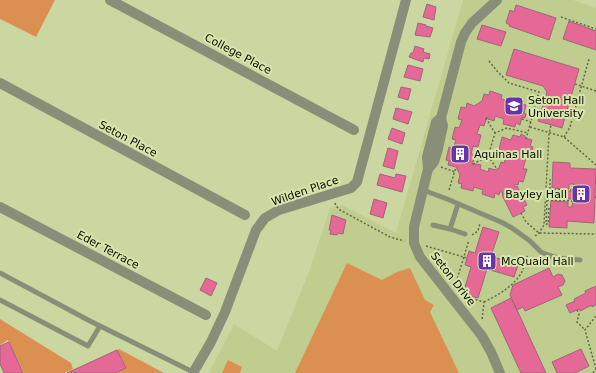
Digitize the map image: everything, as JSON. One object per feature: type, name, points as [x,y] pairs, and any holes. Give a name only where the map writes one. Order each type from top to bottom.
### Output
[{"type":"street","name":"College Place","points":[[110,0],[354,130]]},
{"type":"street","name":"Wilden Place","points":[[193,373],[211,342],[225,312],[256,230],[265,218],[279,210],[351,188],[357,182],[406,0]]},
{"type":"street","name":"Seton Drive","points":[[497,0],[472,23],[461,42],[441,118],[436,122],[426,157],[432,167],[423,190],[414,227],[414,238],[416,249],[420,257],[482,336],[500,373]]},
{"type":"street","name":"Seton Place","points":[[0,83],[245,215]]},
{"type":"street","name":"Eder Terrace","points":[[0,207],[206,315]]},
{"type":"lane","points":[[423,190],[512,228],[530,241],[541,252],[558,258],[580,260]]},
{"type":"lane","points":[[450,229],[458,204]]},
{"type":"lane","points":[[433,225],[465,234]]},
{"type":"lane","points":[[0,273],[193,373]]},
{"type":"lane","points":[[0,300],[88,346],[100,326]]},
{"type":"path","points":[[561,17],[596,29]]},
{"type":"path","points":[[564,137],[570,128],[589,59]]},
{"type":"path","points":[[490,60],[497,71],[510,84],[539,92],[526,139]]},
{"type":"path","points":[[575,84],[596,91]]},
{"type":"path","points":[[472,164],[488,156],[494,133],[486,118]]},
{"type":"path","points":[[522,119],[531,122]]},
{"type":"path","points":[[550,208],[548,224],[546,224],[546,189],[549,132],[551,125]]},
{"type":"path","points":[[530,127],[564,137],[596,165]]},
{"type":"path","points":[[494,133],[507,128],[528,134]]},
{"type":"path","points":[[488,156],[497,169]]},
{"type":"path","points":[[432,167],[455,172]]},
{"type":"path","points":[[449,190],[456,167]]},
{"type":"path","points":[[550,189],[550,180],[552,180]]},
{"type":"path","points":[[546,189],[573,190]]},
{"type":"path","points":[[565,190],[565,200]]},
{"type":"path","points":[[546,200],[573,201]]},
{"type":"path","points":[[530,241],[539,233],[544,225],[546,200]]},
{"type":"path","points":[[334,202],[340,210],[390,237],[406,241]]},
{"type":"path","points":[[521,213],[526,222],[539,233],[596,234]]},
{"type":"path","points":[[454,288],[471,235],[478,231],[480,223]]},
{"type":"path","points":[[424,245],[467,258]]},
{"type":"path","points":[[461,296],[484,302],[504,292],[520,275],[528,254]]},
{"type":"path","points":[[482,320],[484,302]]},
{"type":"path","points":[[577,310],[577,322],[585,330],[596,369],[593,373]]},
{"type":"path","points":[[585,330],[596,316]]},
{"type":"shaded area","points":[[0,0],[55,0],[36,37],[0,19]]},
{"type":"shaded area","name":"Seton Hall University","points":[[463,0],[573,0],[596,8],[596,373],[209,373],[234,324],[277,351],[310,269],[330,208],[342,205],[396,233]]},
{"type":"shaded area","points":[[347,263],[382,280],[397,272],[410,268],[425,300],[434,305],[430,312],[459,373],[295,373]]},
{"type":"shaded area","points":[[0,319],[71,363],[73,369],[64,373],[24,373],[8,340],[0,345]]},
{"type":"shaded area","points":[[119,349],[164,373],[115,373],[126,368],[117,350]]},
{"type":"shaded area","points":[[228,360],[242,367],[240,373],[222,373]]},
{"type":"building","points":[[427,4],[436,7],[434,20],[423,17]]},
{"type":"building","points":[[516,5],[556,18],[549,40],[509,26],[510,25],[506,23],[510,10],[514,12]]},
{"type":"building","points":[[569,21],[596,31],[596,50],[563,39]]},
{"type":"building","points":[[418,23],[433,28],[430,37],[415,35]]},
{"type":"building","points":[[482,25],[506,32],[501,46],[477,39]]},
{"type":"building","points":[[415,46],[424,49],[423,52],[430,54],[429,59],[424,58],[423,62],[409,57],[411,53],[413,53]]},
{"type":"building","points":[[514,49],[579,69],[562,128],[538,121],[547,92],[543,86],[506,75]]},
{"type":"building","points":[[408,65],[423,69],[420,81],[404,77]]},
{"type":"building","points":[[401,87],[411,89],[408,100],[398,97]]},
{"type":"building","name":"Aquinas Hall","points":[[490,91],[502,95],[501,99],[509,101],[510,97],[523,101],[522,104],[526,105],[524,113],[526,114],[525,118],[522,117],[520,125],[516,123],[515,127],[503,124],[504,119],[495,116],[494,121],[488,119],[487,117],[485,119],[484,126],[480,125],[477,134],[481,135],[478,147],[473,146],[471,154],[475,155],[472,162],[473,165],[481,165],[480,169],[488,172],[489,168],[495,170],[499,168],[501,162],[504,163],[508,152],[499,150],[502,137],[511,140],[513,135],[520,137],[521,134],[525,136],[525,138],[532,140],[530,146],[533,147],[530,159],[526,158],[523,169],[527,169],[523,182],[519,181],[518,185],[515,184],[514,186],[517,186],[527,205],[523,207],[525,211],[513,217],[502,195],[502,192],[500,192],[499,195],[495,193],[494,198],[482,194],[483,190],[474,187],[473,191],[461,188],[462,184],[458,183],[460,175],[456,167],[448,165],[449,161],[446,160],[449,147],[453,149],[456,140],[452,139],[455,127],[459,128],[462,120],[458,119],[461,107],[466,108],[467,103],[474,106],[482,101],[484,94],[489,95]]},
{"type":"building","points":[[396,108],[412,112],[408,124],[393,119]]},
{"type":"building","points":[[392,128],[405,133],[402,144],[388,139]]},
{"type":"building","points":[[388,148],[398,151],[394,169],[383,166]]},
{"type":"building","name":"Bayley Hall","points":[[553,162],[570,163],[570,168],[596,169],[594,223],[567,221],[567,228],[549,227],[551,201],[568,202],[568,207],[572,207],[573,199],[566,199],[567,191],[573,191],[574,184],[569,184],[569,189],[552,188]]},
{"type":"building","points":[[380,174],[395,178],[396,174],[406,176],[402,192],[377,185]]},
{"type":"building","points":[[374,199],[387,203],[383,218],[370,214]]},
{"type":"building","points":[[332,215],[346,220],[343,234],[330,234],[331,230],[329,230]]},
{"type":"building","name":"McQuaid Hall","points":[[483,227],[499,232],[491,256],[518,265],[514,277],[487,269],[478,298],[463,294],[471,267],[465,265],[469,251],[475,253]]},
{"type":"building","points":[[549,268],[553,277],[558,274],[562,275],[565,281],[563,285],[558,287],[562,295],[525,311],[523,307],[517,310],[510,295],[513,285]]},
{"type":"building","points":[[206,278],[217,283],[211,296],[200,290]]},
{"type":"building","points":[[596,286],[596,305],[570,313],[566,305],[575,301],[574,299],[586,293],[585,291]]},
{"type":"building","points":[[511,298],[546,373],[521,373],[491,308]]},
{"type":"building","points":[[9,342],[23,373],[4,373],[0,364],[0,346]]},
{"type":"building","points":[[581,349],[589,366],[575,373],[557,373],[552,362]]},
{"type":"building","points":[[117,350],[126,368],[115,373],[67,373]]},
{"type":"place","name":"Seton Hall University","points":[[514,106]]},
{"type":"place","name":"Aquinas Hall","points":[[460,154]]},
{"type":"place","name":"Bayley Hall","points":[[581,194]]},
{"type":"place","name":"McQuaid Hall","points":[[487,261]]}]
